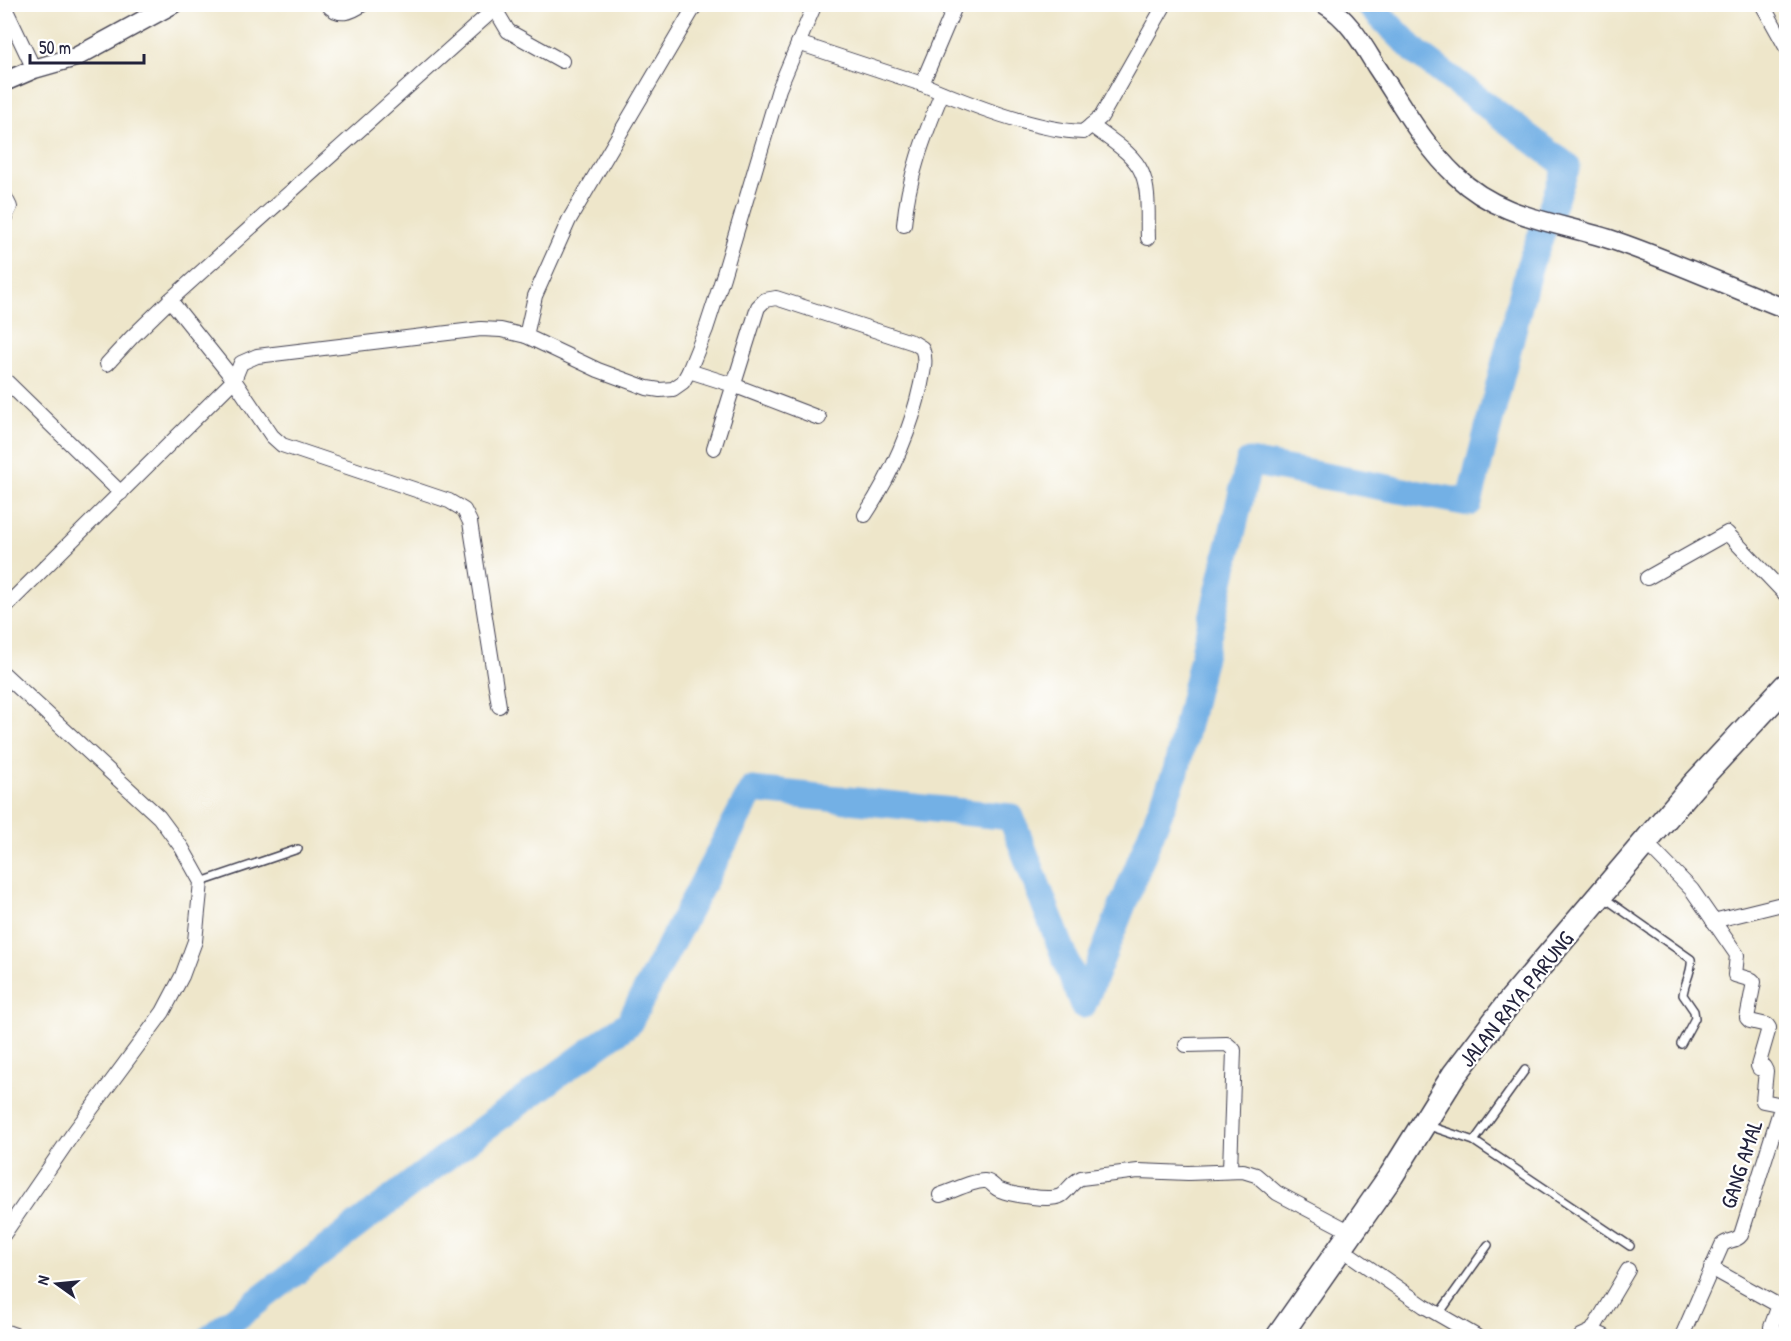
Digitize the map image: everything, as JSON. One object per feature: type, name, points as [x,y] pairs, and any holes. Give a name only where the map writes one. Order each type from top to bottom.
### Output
[{"type":"highway","name":"JALAN RAYA PARUNG","points":[[1279,1336],[1400,1187],[1467,1076],[1511,1017],[1576,941],[1693,786],[1786,687]]},
{"type":"highway","name":"JALAN RAYA PARUNG","points":[[1294,1336],[1353,1244],[1391,1176],[1454,1075],[1511,1000],[1786,708]]},
{"type":"street","points":[[4,82],[34,69],[76,57],[173,4]]},
{"type":"street","points":[[327,4],[333,11],[342,13],[352,12],[363,4]]},
{"type":"street","points":[[526,336],[535,296],[569,220],[696,4]]},
{"type":"street","points":[[922,84],[956,4]]},
{"type":"street","points":[[798,43],[922,84],[1007,116],[1063,131],[1083,132],[1101,117],[1165,4]]},
{"type":"street","points":[[1324,4],[1336,11],[1360,40],[1426,142],[1456,177],[1490,201],[1524,217],[1618,242],[1786,309]]},
{"type":"street","points":[[1762,4],[1786,46]]},
{"type":"street","points":[[4,6],[34,69]]},
{"type":"street","points":[[107,364],[170,300],[498,7],[508,31],[562,61]]},
{"type":"street","points":[[4,608],[234,380],[241,363],[257,356],[481,329],[501,330],[526,336],[598,370],[647,388],[673,389],[683,382],[689,372],[723,277],[779,89],[798,43],[809,7]]},
{"type":"street","points":[[904,225],[910,185],[926,133],[942,93]]},
{"type":"street","points":[[1091,125],[1134,160],[1143,174],[1148,238]]},
{"type":"street","points":[[4,195],[10,207],[4,219]]},
{"type":"street","points":[[714,448],[758,307],[765,300],[776,298],[914,343],[922,348],[925,362],[916,402],[892,469],[865,515]]},
{"type":"street","points":[[170,300],[234,380],[272,436],[282,445],[449,501],[464,510],[470,522],[499,706]]},
{"type":"street","points":[[689,372],[733,385],[819,418]]},
{"type":"street","points":[[4,379],[121,493]]},
{"type":"street","points":[[1647,578],[1727,533],[1786,595]]},
{"type":"street","points":[[4,674],[159,817],[182,848],[201,882],[195,941],[182,976],[163,1012],[72,1135],[4,1234]]},
{"type":"street","name":"GANG AMAL","points":[[1653,850],[1692,890],[1738,957],[1734,973],[1754,982],[1747,1018],[1767,1025],[1769,1028],[1758,1066],[1759,1068],[1764,1067],[1766,1071],[1763,1101],[1780,1106],[1783,1116],[1741,1235],[1736,1240],[1725,1242],[1711,1268],[1682,1336]]},
{"type":"street","points":[[1713,921],[1786,903]]},
{"type":"street","points":[[1186,1045],[1227,1044],[1234,1050],[1230,1170]]},
{"type":"street","points":[[940,1195],[983,1181],[999,1190],[1018,1195],[1053,1198],[1061,1196],[1081,1178],[1138,1171],[1188,1173],[1243,1171],[1256,1175],[1278,1193],[1353,1244],[1439,1314],[1476,1336]]},
{"type":"street","points":[[1711,1268],[1781,1305],[1771,1327],[1781,1336]]},
{"type":"street","points":[[1592,1334],[1628,1270]]},
{"type":"street","points":[[4,1331],[18,1336]]},
{"type":"lane","points":[[201,882],[298,849]]},
{"type":"lane","points":[[1606,900],[1691,959],[1692,966],[1684,984],[1683,995],[1694,1011],[1695,1018],[1681,1044]]},
{"type":"lane","points":[[1474,1141],[1525,1070]]},
{"type":"lane","points":[[1435,1128],[1474,1141],[1630,1246]]},
{"type":"lane","points":[[1439,1314],[1488,1245]]},
{"type":"waterway","points":[[212,1336],[479,1132],[629,1023],[752,790],[1011,817],[1083,1005],[1176,771],[1249,462],[1469,503],[1529,267],[1567,166],[1417,53],[1368,4]]}]
